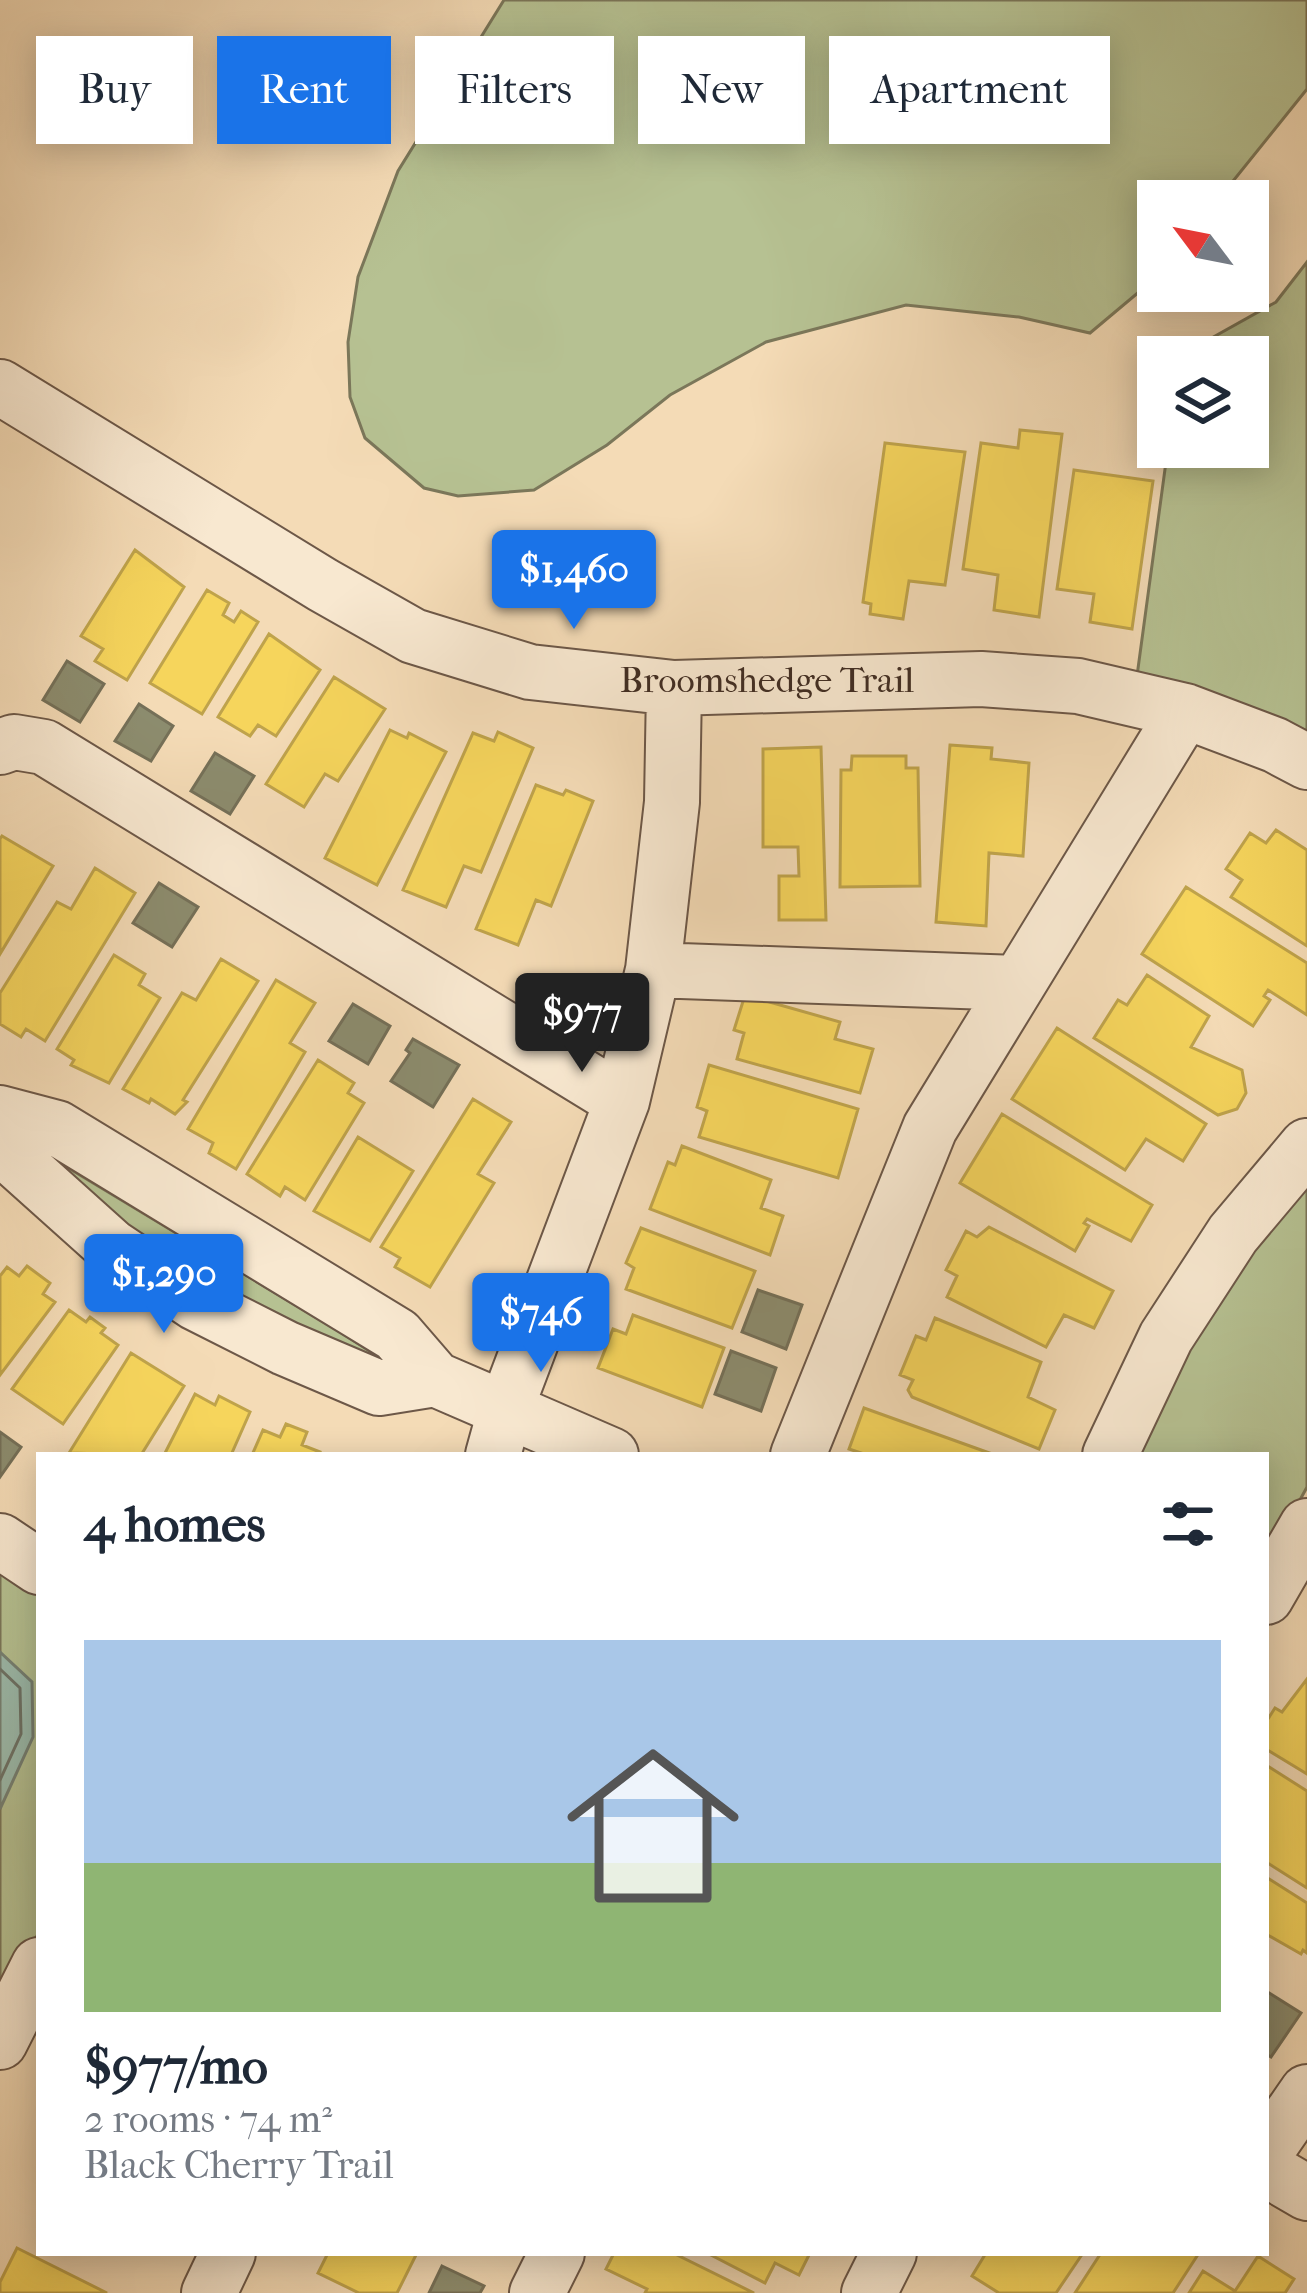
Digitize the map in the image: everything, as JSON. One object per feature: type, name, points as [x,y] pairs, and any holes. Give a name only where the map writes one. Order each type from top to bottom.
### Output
[{"type":"street","name":"Broomshedge Trail","points":[[0,387],[413,636],[530,672],[674,688],[981,679],[1078,686],[1185,711],[1307,762]]},
{"type":"street","points":[[500,1432],[622,1101],[653,970],[671,802],[674,688]]},
{"type":"street","points":[[799,1452],[929,1128],[1185,711]]},
{"type":"street","points":[[0,747],[14,742],[44,747],[622,1101]]},
{"type":"street","points":[[653,970],[1018,983]]},
{"type":"street","points":[[435,1379],[380,1388],[196,1303],[112,1247],[14,1159],[2,1115],[57,1128],[397,1335],[435,1379],[500,1432],[597,1452]]},
{"type":"street","points":[[1111,1452],[1166,1337],[1233,1234],[1307,1146]]},
{"type":"street","points":[[1269,1592],[1307,1526]]},
{"type":"street","points":[[0,1540],[36,1565]]},
{"type":"street","points":[[0,2042],[36,1971]]},
{"type":"street","points":[[1269,2147],[1307,2092]]},
{"type":"street","points":[[1269,2171],[1307,2193]]},
{"type":"street","points":[[209,2293],[227,2256]]},
{"type":"street","points":[[537,2293],[556,2256]]},
{"type":"street","points":[[869,2293],[888,2256]]},
{"type":"green space","points":[[504,0],[1307,0],[1307,89],[1234,180],[1137,180],[1137,294],[1090,333],[1019,317],[906,305],[766,342],[670,395],[607,445],[534,490],[458,496],[424,488],[365,438],[350,397],[348,342],[358,277],[398,171],[415,144],[614,144],[614,36],[482,36]]},
{"type":"green space","points":[[1307,262],[1307,731],[1264,713],[1137,676],[1165,468],[1269,468],[1269,336],[1215,336],[1258,312],[1269,312]]},
{"type":"green space","points":[[50,1157],[342,1333],[380,1358],[381,1366],[162,1262]]},
{"type":"green space","points":[[1307,1157],[1307,1487],[1269,1557],[1269,1452],[1128,1452]]},
{"type":"green space","points":[[0,1561],[36,1585],[36,1938],[0,2008]]},
{"type":"water","points":[[0,1652],[32,1682],[33,1737],[0,1809]]},
{"type":"building: Homes","points":[[1020,430],[1062,434],[1039,617],[994,610],[998,575],[963,569],[981,443],[1018,448]]},
{"type":"building: Homes","points":[[885,443],[965,452],[945,585],[909,581],[903,619],[870,614],[871,604],[863,602]]},
{"type":"building: Homes","points":[[1074,470],[1153,481],[1132,629],[1090,622],[1094,594],[1057,589]]},
{"type":"building: Homes","points":[[135,550],[184,587],[127,680],[95,661],[103,649],[81,636]]},
{"type":"building: Homes","points":[[207,590],[229,603],[223,615],[234,622],[241,611],[258,622],[202,714],[150,683]]},
{"type":"building: Homes","points":[[269,634],[320,670],[276,736],[258,725],[250,736],[218,717]]},
{"type":"building: Homes","points":[[334,677],[385,709],[338,781],[325,774],[304,807],[266,784]]},
{"type":"building: Homes","points":[[390,730],[407,738],[409,733],[446,752],[377,885],[325,858]]},
{"type":"building: Homes","points":[[498,732],[533,748],[481,872],[464,866],[446,907],[403,890],[473,733],[494,741]]},
{"type":"building: Homes","points":[[950,745],[992,748],[991,759],[1029,763],[1023,856],[989,853],[986,926],[936,922]]},
{"type":"building: Homes","points":[[821,747],[826,920],[779,920],[779,876],[799,876],[798,847],[763,847],[763,749]]},
{"type":"building: Homes","points":[[852,756],[906,756],[906,768],[918,768],[920,886],[840,887],[841,770],[851,770]]},
{"type":"building: Homes","points":[[536,785],[593,801],[551,906],[536,900],[518,945],[476,929]]},
{"type":"building: Homes","points":[[1276,830],[1307,850],[1307,946],[1231,897],[1242,880],[1226,869],[1250,833],[1266,843]]},
{"type":"building: Homes","points":[[0,839],[53,866],[0,954]]},
{"type":"building: Homes","points":[[95,868],[135,893],[45,1041],[26,1029],[21,1037],[0,1024],[0,993],[57,902],[71,909]]},
{"type":"building: Homes","points":[[1186,887],[1307,963],[1307,1015],[1268,990],[1264,996],[1270,1000],[1253,1026],[1142,954]]},
{"type":"building: Homes","points":[[114,955],[145,974],[139,985],[160,998],[109,1083],[71,1065],[74,1060],[57,1049]]},
{"type":"building: Homes","points":[[221,959],[258,981],[183,1100],[187,1102],[175,1114],[123,1089],[182,993],[196,1000]]},
{"type":"building: Homes","points":[[1147,975],[1209,1016],[1191,1047],[1242,1070],[1246,1093],[1237,1109],[1218,1115],[1094,1038],[1118,1000],[1127,1005]]},
{"type":"building: Homes","points":[[276,980],[315,1003],[290,1043],[305,1052],[236,1169],[209,1153],[213,1143],[188,1129]]},
{"type":"building: Homes","points":[[745,995],[840,1022],[835,1039],[873,1049],[860,1093],[737,1059],[744,1033],[734,1030]]},
{"type":"building: Homes","points":[[1057,1028],[1206,1124],[1183,1161],[1146,1139],[1125,1170],[1012,1099]]},
{"type":"building: Homes","points":[[318,1060],[354,1083],[348,1093],[364,1103],[305,1200],[285,1187],[280,1196],[247,1174]]},
{"type":"building: Homes","points":[[709,1065],[858,1109],[838,1178],[699,1137],[707,1111],[697,1107]]},
{"type":"building: Homes","points":[[473,1099],[511,1122],[478,1174],[494,1183],[430,1287],[395,1267],[400,1258],[381,1247]]},
{"type":"building: Homes","points":[[1002,1114],[1152,1205],[1131,1241],[1087,1219],[1084,1223],[1089,1226],[1075,1251],[960,1183]]},
{"type":"building: Homes","points":[[358,1137],[413,1171],[370,1241],[314,1211]]},
{"type":"building: Homes","points":[[682,1146],[771,1180],[761,1208],[783,1216],[770,1255],[650,1209],[668,1162],[675,1165]]},
{"type":"building: Homes","points":[[989,1227],[1113,1291],[1094,1328],[1064,1315],[1046,1347],[947,1297],[957,1276],[946,1270],[966,1231],[977,1237]]},
{"type":"building: Homes","points":[[641,1228],[755,1271],[732,1328],[626,1289],[634,1268],[626,1263]]},
{"type":"building: Homes","points":[[27,1266],[50,1283],[43,1294],[55,1302],[0,1375],[0,1276],[7,1267],[19,1276]]},
{"type":"building: Homes","points":[[69,1310],[86,1322],[90,1317],[118,1345],[63,1424],[12,1389]]},
{"type":"building: Homes","points":[[633,1315],[724,1348],[702,1407],[598,1368],[613,1329],[626,1334]]},
{"type":"building: Homes","points":[[935,1318],[1041,1362],[1028,1397],[1055,1410],[1039,1449],[912,1397],[908,1390],[913,1380],[900,1375],[916,1336],[926,1340]]},
{"type":"building: Homes","points":[[131,1353],[184,1386],[143,1452],[70,1452]]},
{"type":"building: Homes","points":[[195,1394],[215,1405],[219,1396],[250,1412],[232,1452],[166,1452]]},
{"type":"building: Homes","points":[[864,1408],[987,1452],[858,1452],[849,1449]]},
{"type":"building: Homes","points":[[286,1424],[307,1432],[302,1445],[320,1452],[253,1452],[263,1430],[280,1437]]},
{"type":"building: Homes","points":[[1307,1679],[1307,1774],[1269,1751],[1269,1717],[1275,1708],[1282,1712]]},
{"type":"building: Homes","points":[[1269,1767],[1307,1791],[1307,1888],[1269,1864]]},
{"type":"building: Homes","points":[[1269,1879],[1307,1903],[1307,1953],[1303,1950],[1301,1954],[1269,1936]]},
{"type":"building: Homes","points":[[17,2248],[107,2293],[0,2293],[0,2282]]},
{"type":"building: Homes","points":[[326,2256],[416,2256],[397,2293],[359,2293],[318,2273]]},
{"type":"building: Homes","points":[[612,2256],[679,2256],[754,2293],[645,2293],[647,2289],[606,2269]]},
{"type":"building: Homes","points":[[713,2256],[808,2256],[799,2275],[775,2263],[765,2283]]},
{"type":"building: Homes","points":[[984,2256],[1081,2256],[1056,2293],[999,2293],[972,2276]]},
{"type":"building: Homes","points":[[1099,2256],[1197,2256],[1173,2293],[1075,2293]]},
{"type":"building: Homes","points":[[1258,2256],[1294,2279],[1285,2293],[1189,2293],[1203,2271],[1235,2291]]},
{"type":"building: Industry","points":[[67,661],[104,684],[80,722],[43,700]]},
{"type":"building: Industry","points":[[139,704],[173,726],[151,761],[115,741]]},
{"type":"building: Industry","points":[[215,753],[254,776],[230,814],[191,791]]},
{"type":"building: Industry","points":[[159,883],[198,907],[172,947],[133,923]]},
{"type":"building: Industry","points":[[353,1004],[390,1026],[368,1064],[329,1041]]},
{"type":"building: Industry","points":[[413,1039],[459,1065],[433,1107],[391,1081],[410,1053],[406,1050]]},
{"type":"building: Industry","points":[[758,1290],[802,1305],[786,1349],[742,1332]]},
{"type":"building: Industry","points":[[731,1351],[776,1368],[761,1411],[715,1394]]},
{"type":"building: Industry","points":[[0,1432],[21,1447],[0,1477]]},
{"type":"building: Industry","points":[[1269,1993],[1301,2013],[1269,2056]]},
{"type":"building: Industry","points":[[442,2266],[484,2286],[480,2293],[429,2293]]}]
